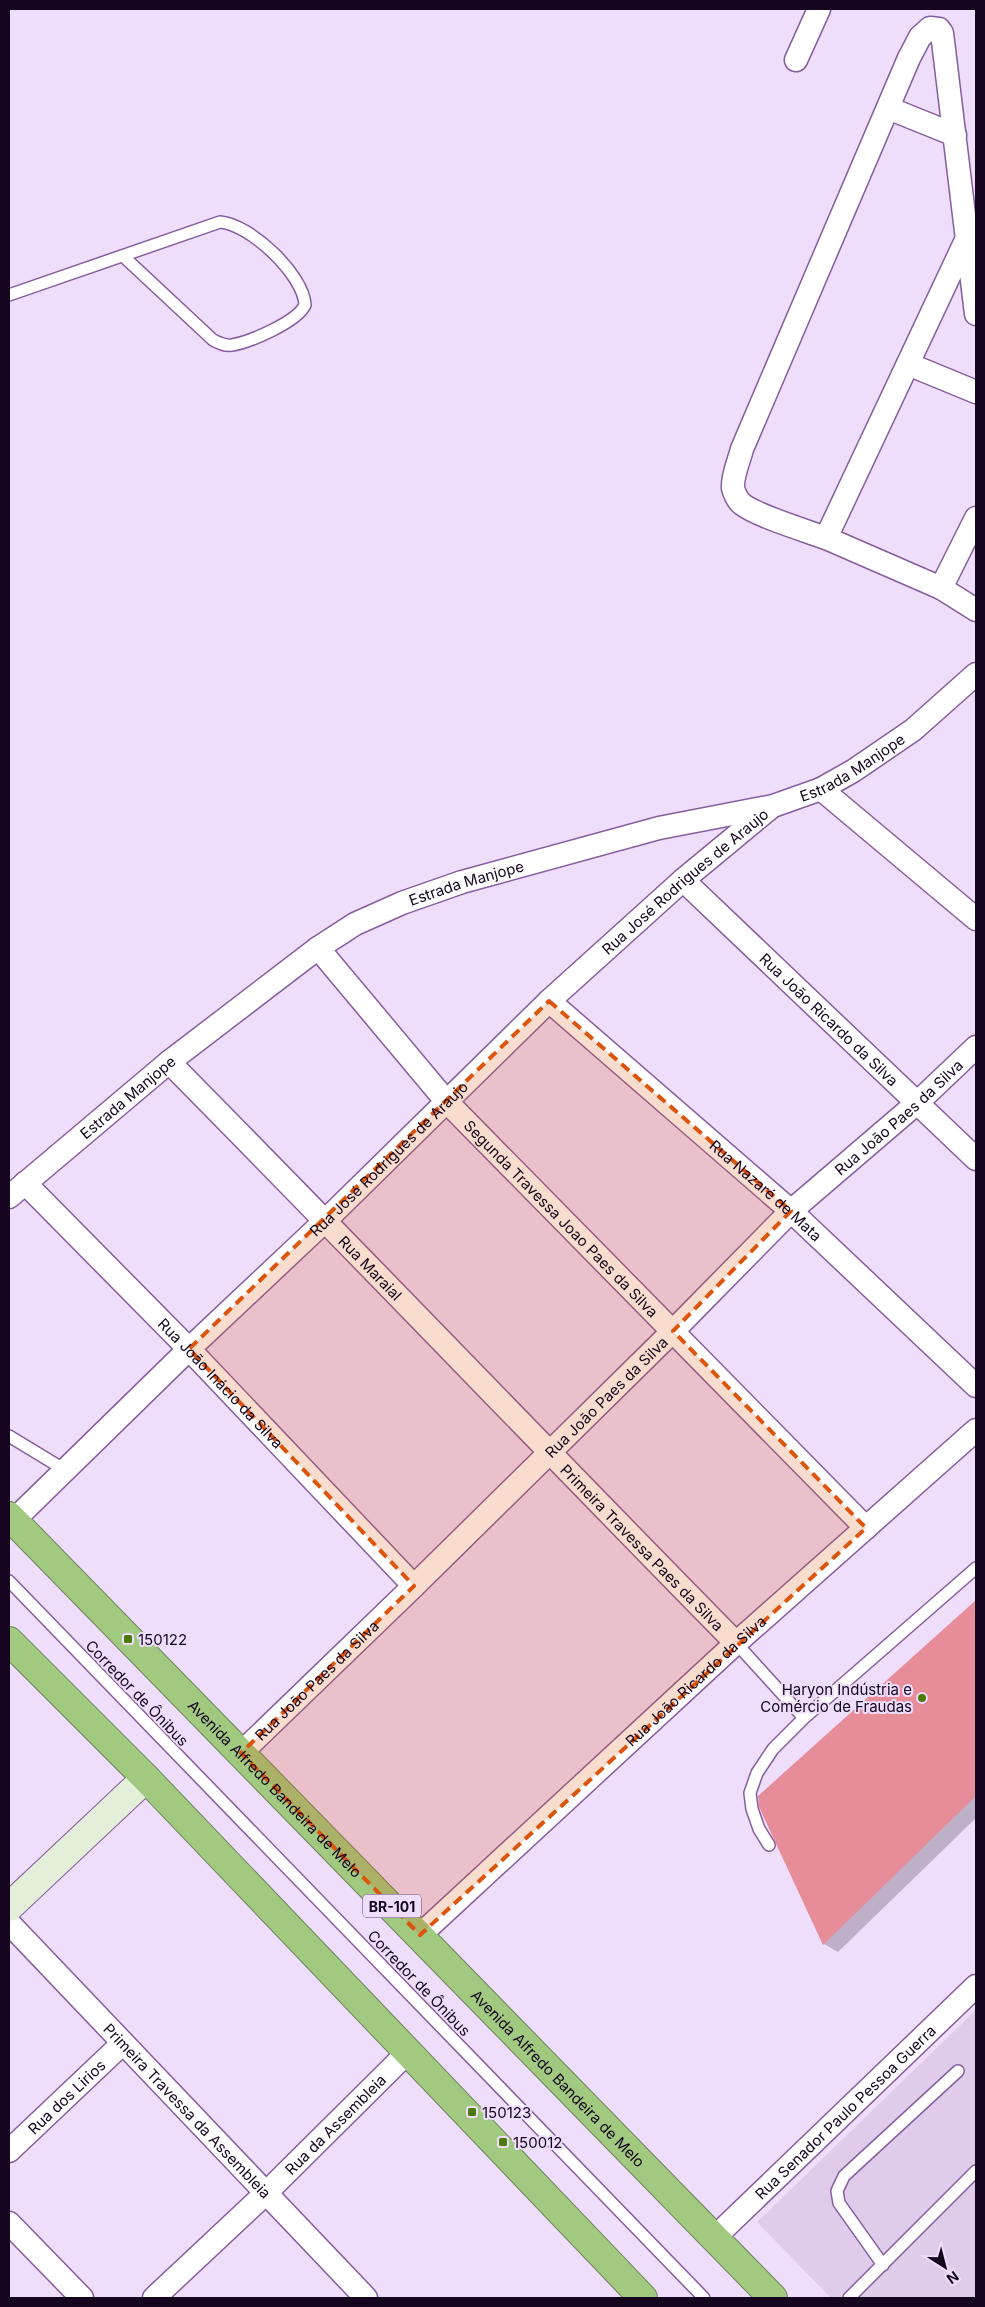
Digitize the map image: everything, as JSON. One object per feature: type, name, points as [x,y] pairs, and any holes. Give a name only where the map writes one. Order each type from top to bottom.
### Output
[{"type":"highway","name":"Avenida Alfredo Bandeira de Melo","points":[[11,1518],[773,2298]]},
{"type":"highway","points":[[9,1641],[146,1778],[643,2298]]},
{"type":"main road","points":[[9,1907],[146,1778]]},
{"type":"street","points":[[796,60],[819,9]]},
{"type":"street","points":[[976,314],[968,235],[942,33],[939,29],[930,28],[920,37],[888,108],[742,450],[733,486],[735,494],[742,504],[758,513],[826,538],[941,588],[976,610]]},
{"type":"street","points":[[888,108],[955,134]]},
{"type":"street","points":[[826,538],[968,235]]},
{"type":"street","points":[[908,364],[976,392]]},
{"type":"street","points":[[941,588],[976,518]]},
{"type":"street","name":"Estrada Manjope","points":[[17,1190],[169,1062],[318,948],[355,924],[402,903],[462,882],[659,828],[772,806],[821,789],[854,771],[913,730],[976,674]]},
{"type":"street","points":[[821,789],[976,919]]},
{"type":"street","name":"Rua José Rodrigues de Araujo","points":[[11,1518],[65,1470],[188,1349],[326,1220],[549,1001],[682,880],[772,806]]},
{"type":"street","name":"Rua João Ricardo da Silva","points":[[682,880],[976,1159]]},
{"type":"street","name":"Segunda Travessa Joao Paes da Silva","points":[[318,948],[446,1101],[866,1528]]},
{"type":"street","name":"Rua Nazaré de Mata","points":[[549,1001],[791,1211],[976,1386]]},
{"type":"street","name":"Rua João Paes da Silva","points":[[241,1753],[673,1331],[791,1211],[917,1103],[976,1046]]},
{"type":"street","name":"Rua Maraial","points":[[169,1062],[326,1220],[548,1453]]},
{"type":"street","name":"Rua João Inácio da Silva","points":[[17,1190],[188,1349],[414,1586]]},
{"type":"street","name":"Rua João Ricardo da Silva","points":[[420,1935],[736,1643],[976,1430]]},
{"type":"street","name":"Primeira Travessa Paes da Silva","points":[[548,1453],[736,1643]]},
{"type":"street","name":"Primeira Travessa da Assembleia","points":[[9,1923],[366,2298]]},
{"type":"street","name":"Rua Senador Paulo Pessoa Guerra","points":[[714,2238],[976,1986]]},
{"type":"street","name":"Rua dos Lirios","points":[[9,2151],[123,2043]]},
{"type":"street","name":"Rua da Assembleia","points":[[154,2298],[266,2194],[407,2053]]},
{"type":"street","points":[[9,2223],[82,2298]]},
{"type":"lane","points":[[9,295],[211,224],[228,222],[260,241],[292,274],[302,290],[305,305],[290,319],[262,335],[231,345],[222,345],[213,340],[123,256]]},
{"type":"lane","points":[[9,1436],[65,1470]]},
{"type":"lane","points":[[769,1845],[752,1809],[750,1793],[757,1773],[773,1748],[804,1718],[976,1568]]},
{"type":"lane","name":"Corredor de Ônibus","points":[[9,1580],[704,2298]]},
{"type":"lane","points":[[736,1643],[804,1718]]},
{"type":"lane","points":[[883,2265],[839,2203],[837,2192],[844,2176],[958,2071]]},
{"type":"lane","points":[[849,2298],[974,2178]]},
{"type":"highlighted area","points":[[549,1001],[791,1211],[673,1331],[866,1528],[420,1935],[241,1753],[414,1586],[189,1349]]},
{"type":"shaded area","points":[[976,2010],[976,2298],[831,2298],[757,2222]]},
{"type":"building","name":"Haryon Indústria e Comércio de Fraudas","points":[[976,1600],[976,1796],[823,1945],[759,1807],[758,1796]]},
{"type":"place","name":"150122","points":[[128,1639]]},
{"type":"place","name":"Haryon Indústria e Comércio de Fraudas","points":[[922,1698]]},
{"type":"place","name":"150123","points":[[472,2112]]},
{"type":"place","name":"150012","points":[[503,2142]]}]
